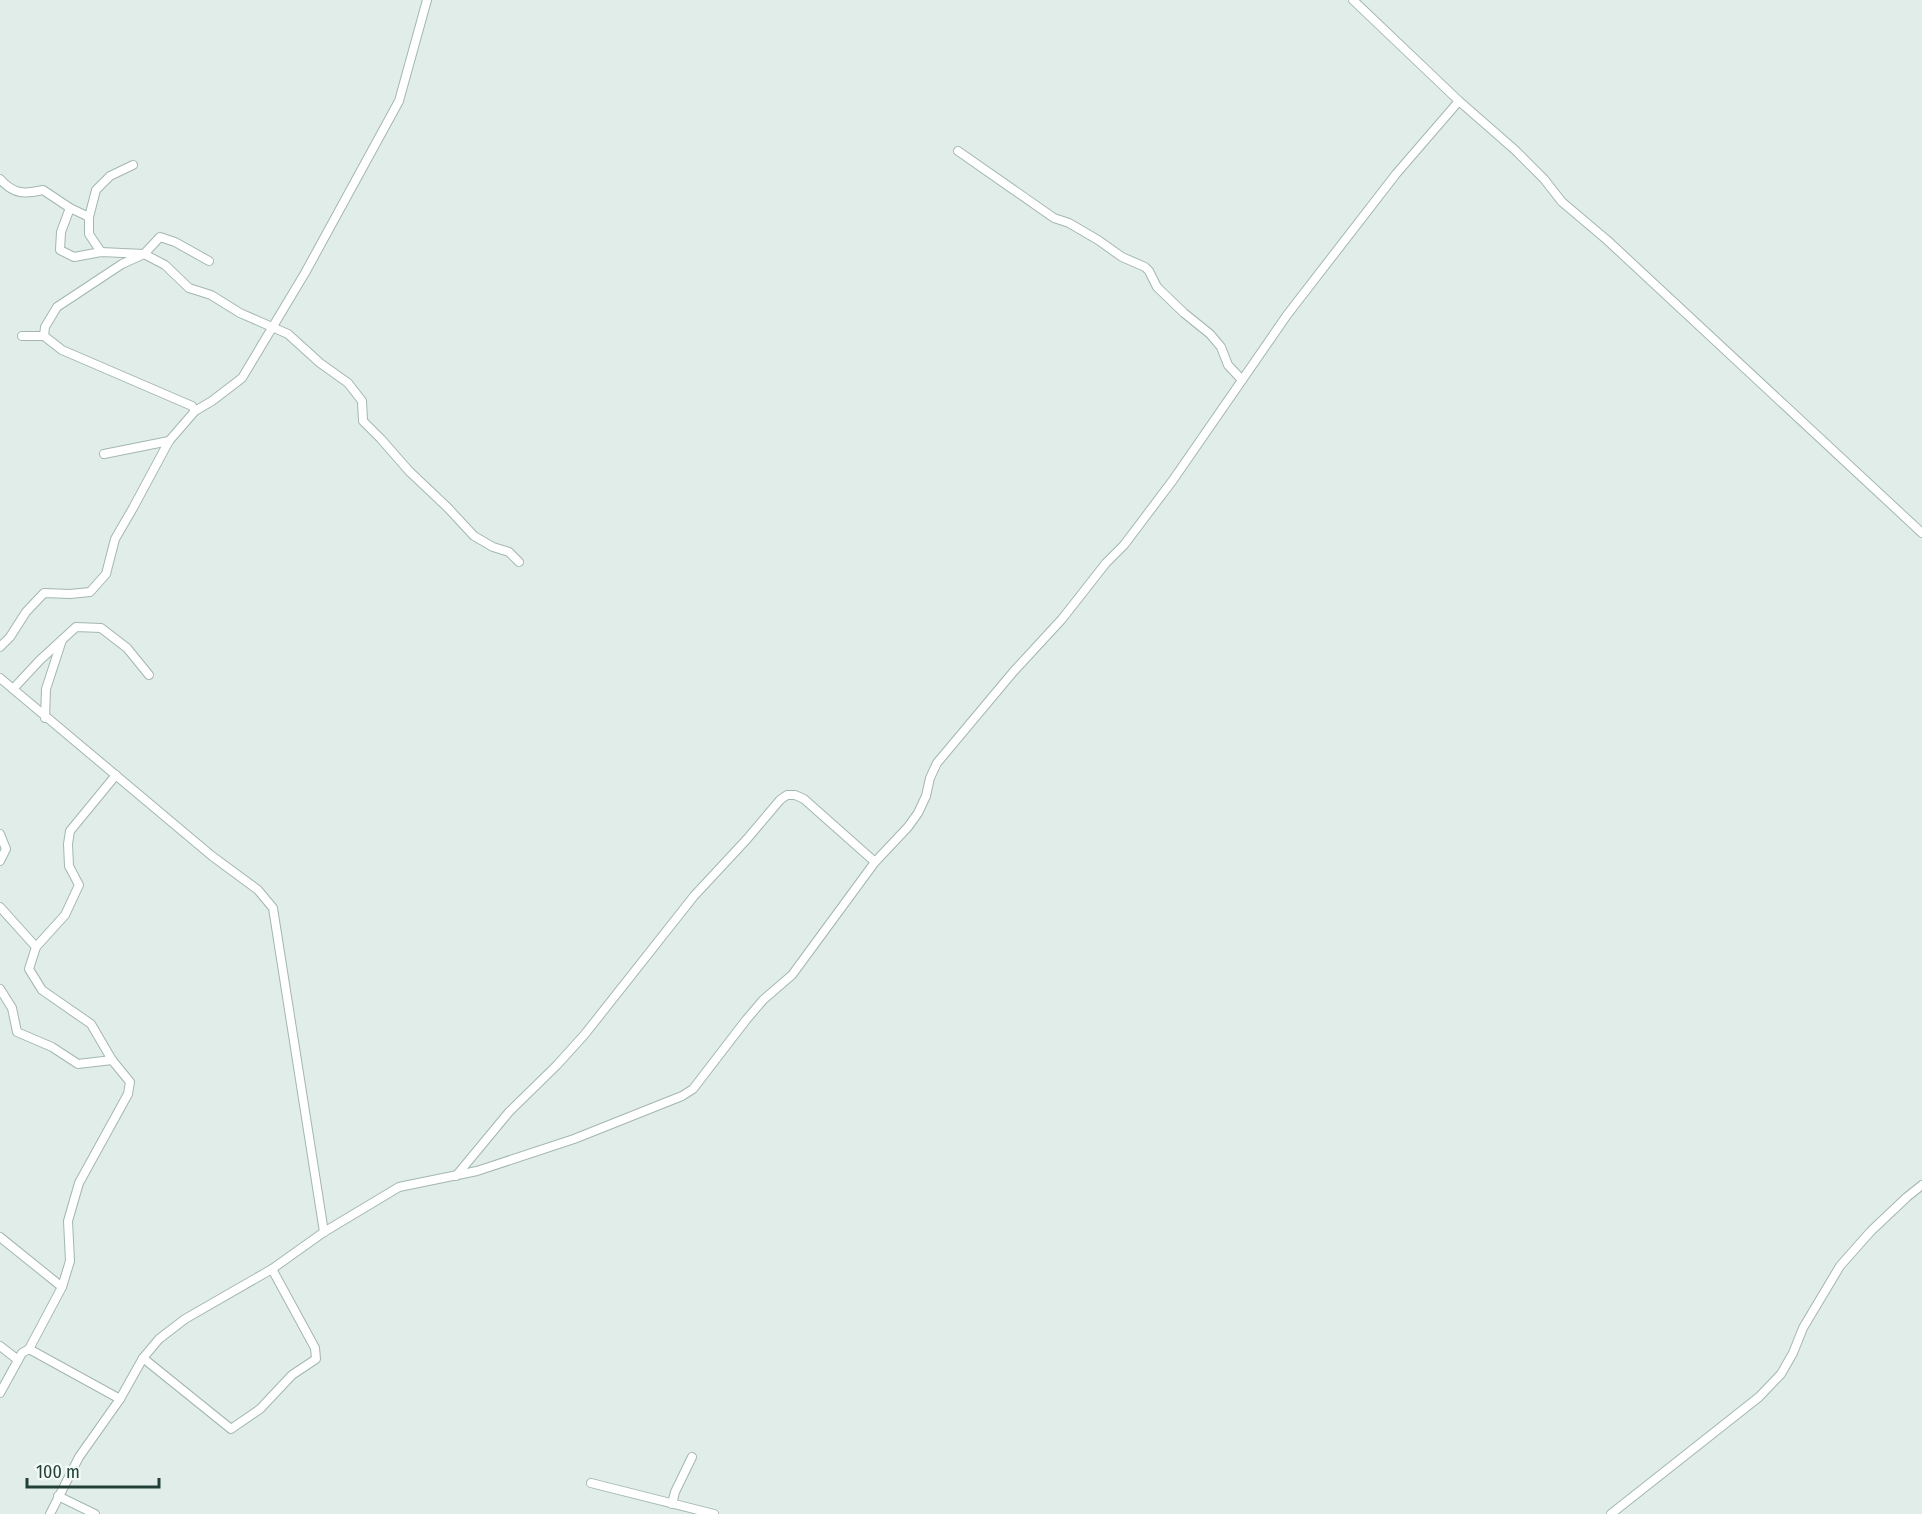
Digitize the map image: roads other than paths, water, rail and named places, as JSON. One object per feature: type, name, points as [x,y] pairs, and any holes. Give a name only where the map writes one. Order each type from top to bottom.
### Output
[{"type":"street","points":[[0,647],[10,637],[26,612],[44,593],[90,592],[106,574],[115,538],[169,441],[195,411],[242,378],[305,273],[399,102],[427,0]]},
{"type":"street","points":[[1353,0],[1544,179],[1562,202],[1607,240],[1922,533]]},
{"type":"street","points":[[50,1514],[79,1457],[120,1399],[143,1358],[159,1339],[185,1319],[272,1269],[324,1232],[399,1187],[477,1171],[574,1139],[681,1096],[693,1089],[763,1000],[792,975],[874,862],[908,827],[926,796],[930,778],[937,763],[1124,545],[1173,480],[1287,315],[1420,145],[1459,101]]},
{"type":"street","points":[[958,151],[1054,218],[1069,223],[1122,257],[1145,267],[1157,287],[1210,334],[1221,347],[1228,365],[1242,380]]},
{"type":"street","points":[[101,252],[89,234],[89,217],[96,190],[110,176],[133,165]]},
{"type":"street","points":[[0,179],[6,186],[25,194],[43,190],[70,208],[89,217]]},
{"type":"street","points":[[70,208],[61,232],[60,250],[74,257],[101,252],[144,254],[165,265],[189,288],[211,296],[288,334],[320,363],[348,383],[362,401],[363,421],[474,536],[493,547],[509,552],[519,562]]},
{"type":"street","points":[[44,336],[45,327],[57,307],[122,264],[144,254],[160,237],[175,242],[209,261]]},
{"type":"street","points":[[22,336],[44,336],[62,350],[192,406],[195,411]]},
{"type":"street","points":[[104,454],[169,441]]},
{"type":"street","points":[[14,689],[62,638],[76,627],[100,628],[127,648],[150,675]]},
{"type":"street","points":[[45,718],[46,689],[62,638]]},
{"type":"street","points":[[0,678],[212,856],[258,890],[273,908],[324,1232]]},
{"type":"street","points":[[0,1393],[22,1353],[29,1349],[62,1287],[70,1261],[68,1221],[79,1183],[128,1094],[130,1082],[112,1060],[91,1024],[42,990],[29,969],[36,947],[65,915],[79,885],[69,866],[70,831],[116,775]]},
{"type":"street","points":[[456,1176],[509,1112],[585,1034],[694,896],[780,800],[787,795],[795,795],[804,799],[874,862]]},
{"type":"street","points":[[0,834],[6,849],[0,861]]},
{"type":"street","points":[[0,907],[36,947]]},
{"type":"street","points":[[0,989],[12,1008],[17,1032],[52,1047],[78,1064],[112,1060]]},
{"type":"street","points":[[1611,1514],[1759,1397],[1781,1374],[1803,1328],[1840,1266],[1871,1231],[1922,1185]]},
{"type":"street","points":[[0,1237],[62,1287]]},
{"type":"street","points":[[143,1358],[231,1429],[260,1409],[292,1375],[316,1359],[315,1348],[272,1269]]},
{"type":"street","points":[[0,1346],[18,1360]]},
{"type":"street","points":[[29,1349],[120,1399]]},
{"type":"street","points":[[672,1504],[675,1492],[692,1457]]},
{"type":"street","points":[[591,1483],[714,1514]]},
{"type":"street","points":[[58,1496],[95,1514]]}]
